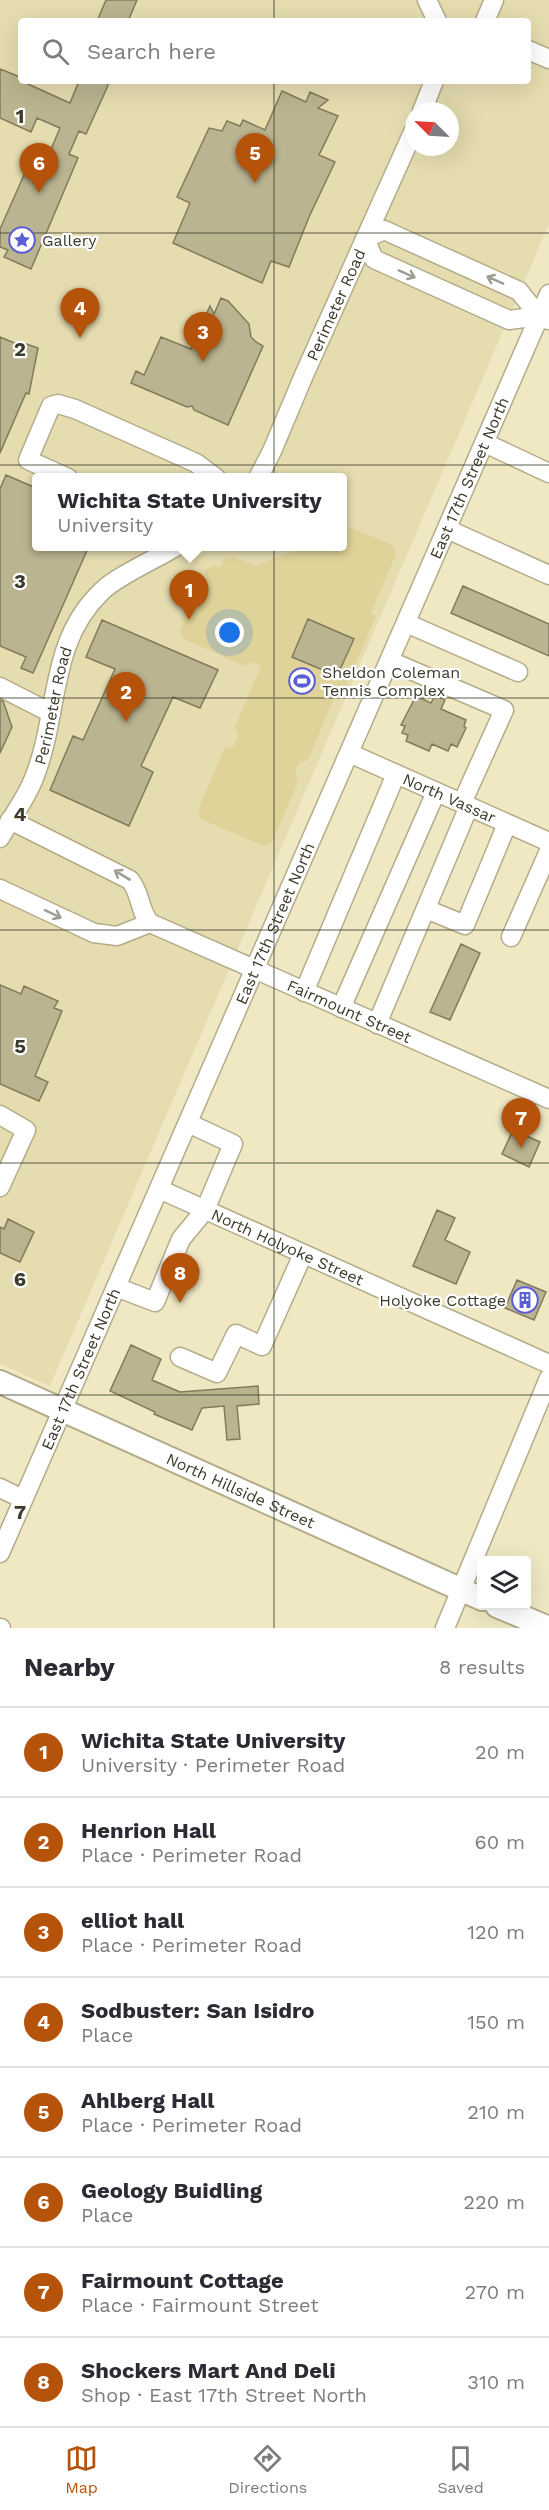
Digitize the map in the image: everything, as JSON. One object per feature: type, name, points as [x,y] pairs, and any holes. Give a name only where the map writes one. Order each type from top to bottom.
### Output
[{"type":"main road","name":"North Hillside Street","points":[[0,1382],[471,1594]]},
{"type":"main road","points":[[508,1610],[549,1628]]},
{"type":"street","points":[[427,0],[436,18]]},
{"type":"street","points":[[486,18],[494,0]]},
{"type":"street","points":[[531,51],[549,59]]},
{"type":"street","points":[[426,102],[433,84]]},
{"type":"street","name":"Perimeter Road","points":[[260,473],[272,451],[405,150]]},
{"type":"street","points":[[384,230],[519,291],[544,319],[509,320],[374,259],[365,239],[384,230]]},
{"type":"street","name":"East 17th Street North","points":[[0,1553],[485,442],[544,319],[549,294]]},
{"type":"street","points":[[59,473],[28,460],[51,406],[58,404],[75,409],[196,463],[207,473]]},
{"type":"street","points":[[485,442],[549,473]]},
{"type":"street","points":[[447,529],[549,575]]},
{"type":"street","name":"Perimeter Road","points":[[0,837],[34,778],[51,713],[61,658],[80,614],[104,589],[169,551]]},
{"type":"street","points":[[406,623],[518,672]]},
{"type":"street","points":[[377,1024],[426,909],[504,710],[390,661]]},
{"type":"street","points":[[0,687],[51,713]]},
{"type":"street","name":"North Vassar","points":[[349,753],[549,842]]},
{"type":"street","points":[[304,992],[396,774]]},
{"type":"street","points":[[341,1008],[436,792]]},
{"type":"street","points":[[0,889],[94,933],[117,936],[150,923],[143,911],[138,890],[130,880],[10,820]]},
{"type":"street","points":[[426,909],[465,925],[507,824]]},
{"type":"street","points":[[511,937],[549,851]]},
{"type":"street","name":"Fairmount Street","points":[[150,923],[549,1099]]},
{"type":"street","points":[[0,1115],[26,1130],[0,1187]]},
{"type":"street","points":[[116,1287],[155,1302],[181,1239],[205,1210],[233,1144],[188,1123]]},
{"type":"street","name":"North Holyoke Street","points":[[159,1189],[549,1364]]},
{"type":"street","points":[[180,1358],[217,1374],[236,1334],[262,1346],[303,1254]]},
{"type":"street","points":[[445,1628],[471,1594],[549,1378]]},
{"type":"street","points":[[0,1488],[23,1499]]},
{"type":"shaded area","points":[[0,0],[549,0],[549,224],[50,1386],[0,1364]]},
{"type":"shaded area","name":"Sheldon Coleman Tennis Complex","points":[[347,526],[393,545],[396,554],[371,613],[376,616],[342,695],[334,698],[308,760],[299,763],[295,772],[298,782],[272,842],[263,846],[201,819],[198,810],[224,749],[234,746],[238,736],[235,727],[261,666],[253,662],[245,666],[183,639],[180,631],[206,569],[214,565],[220,568],[225,558],[229,559],[231,556],[256,566],[294,551],[347,551]]},
{"type":"building","points":[[106,0],[137,0],[129,18],[98,18]]},
{"type":"building","points":[[0,69],[18,76],[18,84],[28,84],[70,103],[78,84],[109,84],[86,134],[79,131],[69,154],[78,158],[31,269],[4,257],[8,250],[0,247],[0,229],[36,148],[49,154],[60,128],[37,118],[31,132],[0,118]]},
{"type":"building","points":[[282,91],[306,102],[310,92],[328,100],[318,108],[338,116],[319,155],[335,162],[289,267],[271,261],[262,283],[173,243],[190,203],[177,197],[209,128],[222,131],[227,121],[240,126],[243,120],[265,130]]},
{"type":"building","points":[[221,298],[228,301],[249,324],[251,337],[263,346],[228,425],[194,410],[192,406],[187,407],[131,383],[136,371],[144,375],[161,337],[191,349],[210,306],[214,314]]},
{"type":"building","points":[[0,337],[24,347],[26,344],[38,348],[29,394],[26,393],[0,453]]},
{"type":"building","points":[[6,475],[32,486],[32,551],[87,551],[33,673],[21,668],[26,657],[0,646],[0,489]]},
{"type":"building","points":[[463,586],[549,624],[549,656],[451,613]]},
{"type":"building","points":[[308,619],[354,639],[337,676],[292,657]]},
{"type":"building","points":[[102,620],[218,670],[200,708],[173,697],[141,766],[153,772],[129,826],[50,790],[73,736],[83,740],[115,669],[86,657]]},
{"type":"building","points":[[435,695],[445,700],[441,709],[466,720],[464,726],[466,728],[457,747],[451,744],[448,751],[432,744],[429,751],[406,741],[408,735],[402,733],[405,726],[401,725],[416,696],[431,703]]},
{"type":"building","points":[[0,700],[3,701],[12,727],[0,753]]},
{"type":"building","points":[[461,944],[480,953],[450,1020],[430,1012]]},
{"type":"building","points":[[0,985],[21,994],[24,986],[58,1001],[54,1008],[62,1011],[35,1076],[48,1082],[39,1101],[0,1084]]},
{"type":"building","points":[[513,1130],[540,1142],[529,1167],[502,1154]]},
{"type":"building","points":[[437,1210],[455,1218],[445,1240],[470,1252],[456,1284],[413,1266]]},
{"type":"building","points":[[8,1219],[34,1232],[20,1262],[0,1253],[0,1227],[4,1229]]},
{"type":"building","name":"Holyoke Cottage","points":[[517,1280],[546,1292],[534,1320],[505,1308]]},
{"type":"building","points":[[131,1345],[161,1359],[152,1380],[180,1392],[258,1386],[259,1404],[237,1406],[240,1439],[227,1440],[224,1406],[202,1408],[192,1430],[154,1414],[155,1412],[110,1391]]},
{"type":"place","name":"Ahlberg Hall","points":[[255,183]]},
{"type":"place","name":"Geology Buidling","points":[[39,193]]},
{"type":"place","name":"Gallery","points":[[22,240]]},
{"type":"place","name":"Sodbuster: San Isidro","points":[[80,338]]},
{"type":"place","name":"elliot hall","points":[[203,362]]},
{"type":"place","name":"Wichita State University","points":[[189,620]]},
{"type":"place","name":"Sheldon Coleman Tennis Complex","points":[[302,681]]},
{"type":"place","name":"Henrion Hall","points":[[126,722]]},
{"type":"place","name":"Fairmount Cottage","points":[[521,1148]]},
{"type":"place","name":"Holyoke Cottage","points":[[525,1300]]},
{"type":"place","name":"Shockers Mart And Deli","points":[[180,1303]]}]
